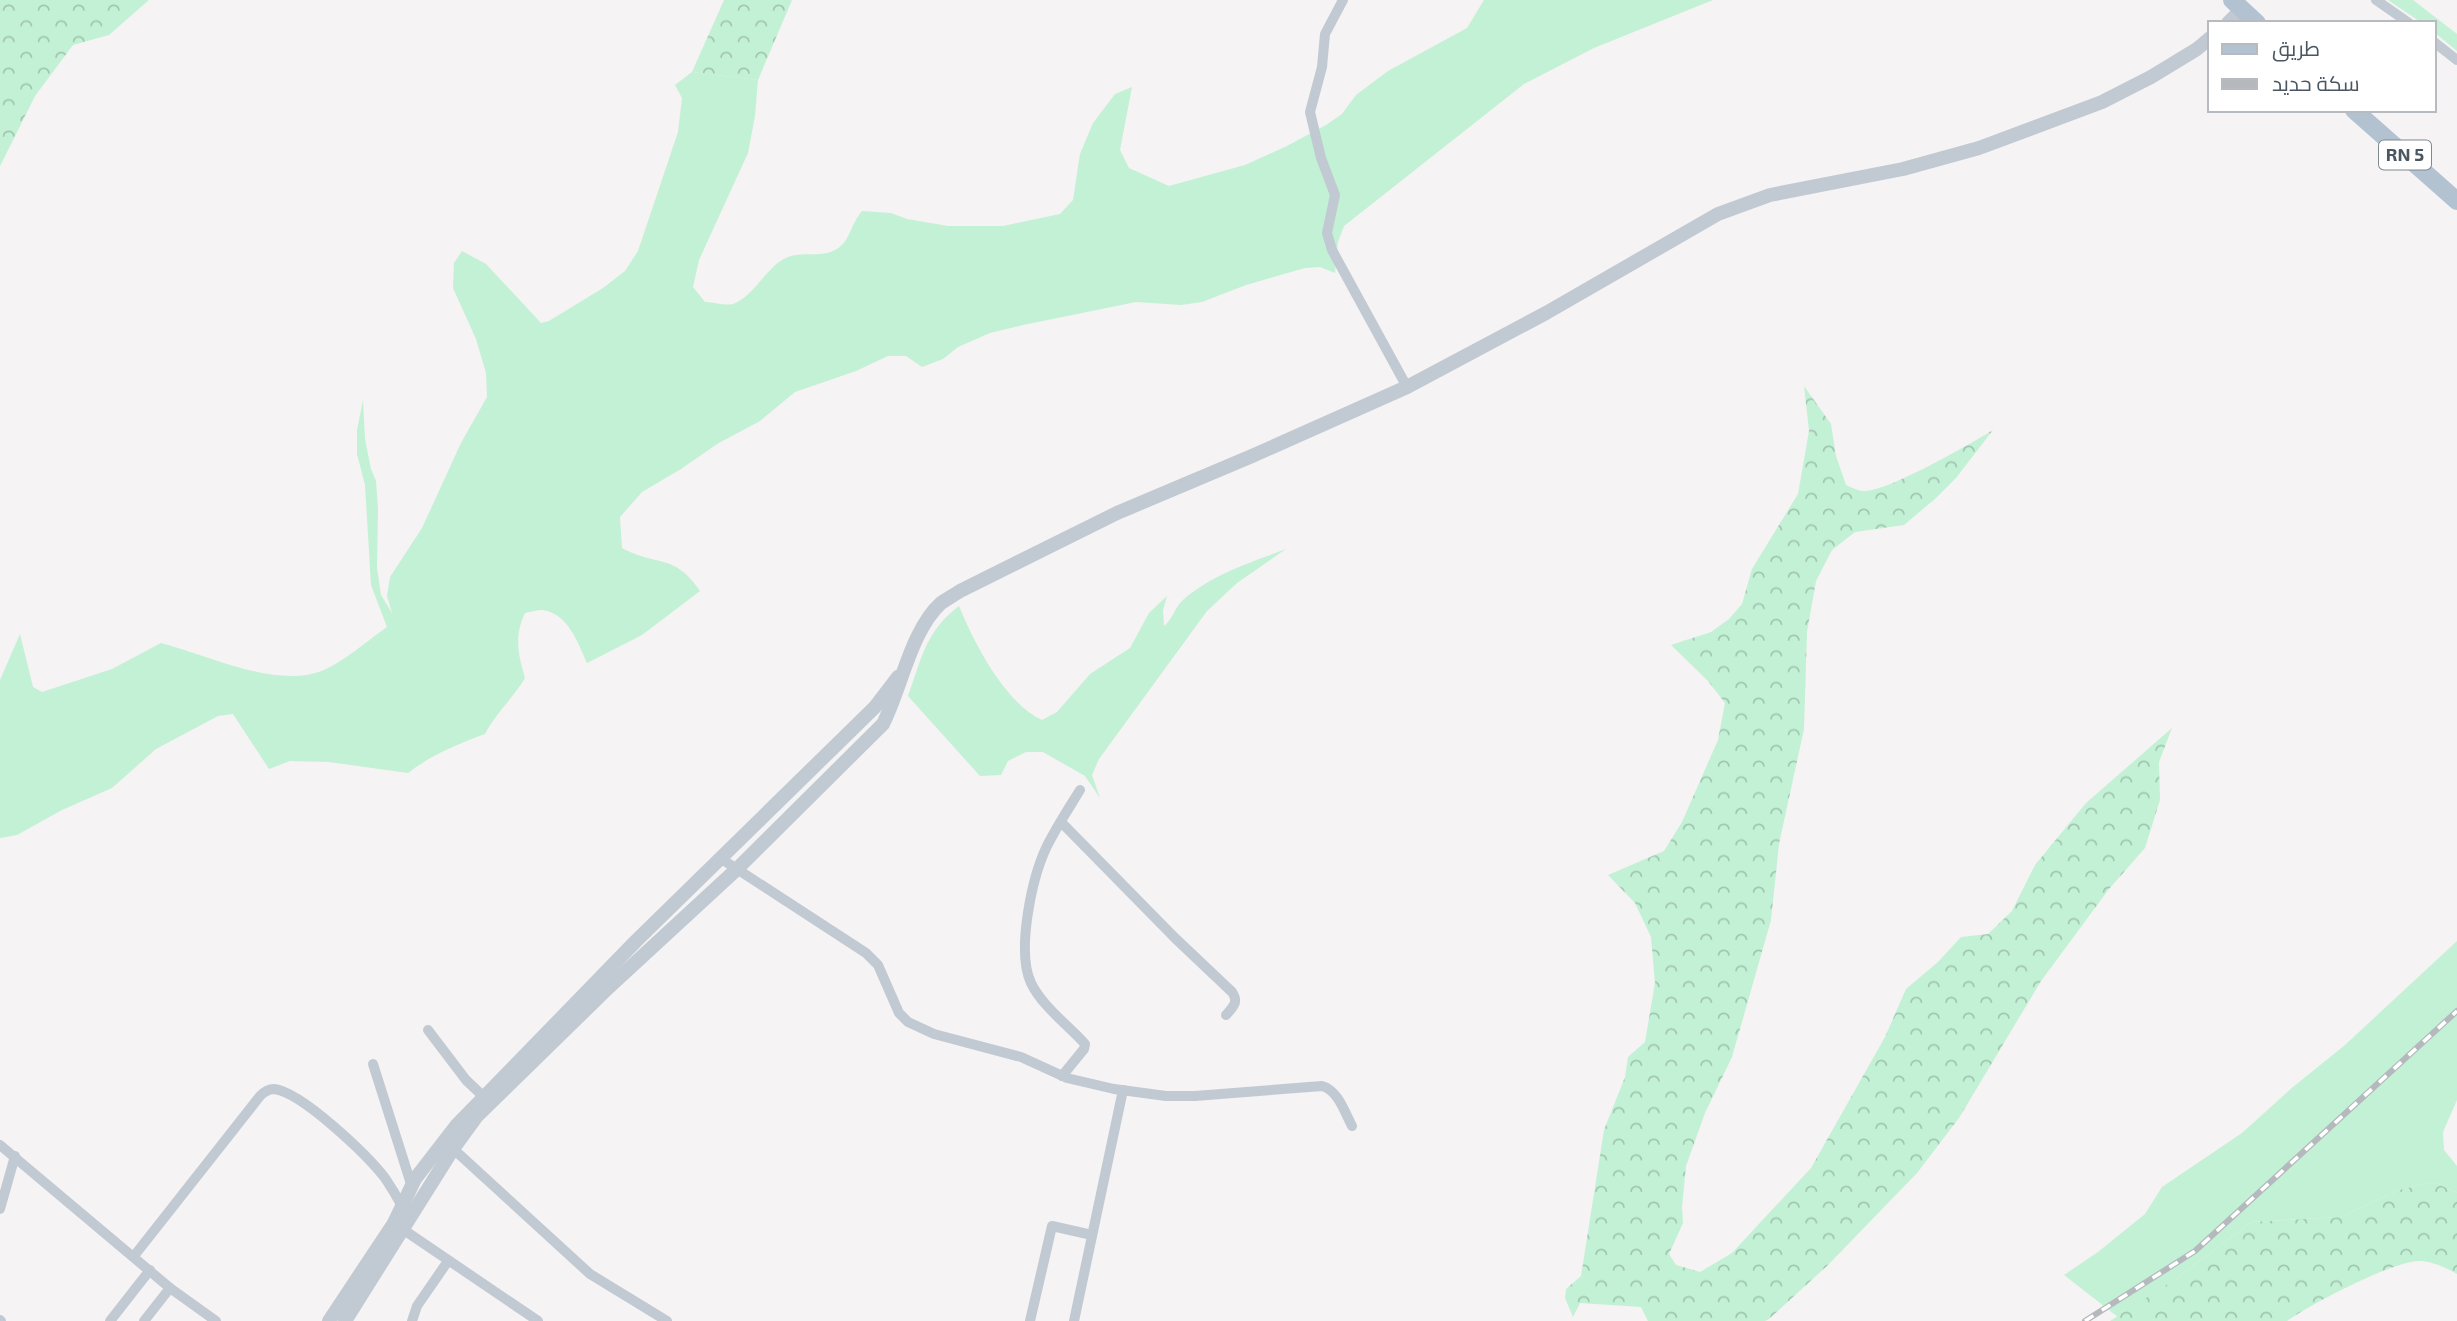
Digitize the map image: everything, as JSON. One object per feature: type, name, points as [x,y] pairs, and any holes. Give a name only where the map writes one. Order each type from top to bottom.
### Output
[{"type":"main road","points":[[2237,5],[2255,21]]},
{"type":"main road","name":"RN 5","points":[[2356,112],[2457,201]]},
{"type":"street","points":[[1343,0],[1325,34],[1322,67],[1310,112],[1321,158],[1335,195],[1327,233],[1332,250],[1407,387]]},
{"type":"street","points":[[2376,0],[2406,21]]},
{"type":"street","points":[[2229,21],[2237,5]]},
{"type":"street","points":[[329,1321],[399,1227],[402,1206],[426,1163],[449,1145],[609,988],[753,854],[883,724],[893,705],[903,671],[940,604],[960,591],[1117,513],[1407,387],[1546,313],[1718,214],[1770,195],[1903,169],[1979,148],[2114,96],[2162,70],[2208,40]]},
{"type":"street","points":[[2436,44],[2457,60]]},
{"type":"street","points":[[345,1321],[449,1145],[484,1097],[737,840],[875,707],[903,671]]},
{"type":"street","points":[[1062,1076],[1084,1049],[1084,1044],[1036,992],[1027,973],[1026,952],[1036,874],[1046,847],[1080,790]]},
{"type":"street","points":[[1061,822],[1232,992],[1236,1004],[1226,1015]]},
{"type":"street","points":[[737,840],[753,854]]},
{"type":"street","points":[[720,858],[866,953],[878,965],[900,1013],[908,1022],[934,1034],[1021,1057],[1062,1076],[1123,1090],[1195,1097],[1322,1086],[1334,1093],[1352,1126]]},
{"type":"street","points":[[428,1030],[466,1080],[484,1097]]},
{"type":"street","points":[[373,1064],[412,1187]]},
{"type":"street","points":[[134,1256],[266,1090],[275,1089],[313,1109],[369,1159],[386,1179],[402,1206]]},
{"type":"street","points":[[1074,1321],[1123,1090]]},
{"type":"street","points":[[0,1145],[170,1288],[216,1321]]},
{"type":"street","points":[[449,1145],[590,1274],[667,1321]]},
{"type":"street","points":[[0,1209],[15,1156]]},
{"type":"street","points":[[1030,1321],[1052,1226],[1092,1235]]},
{"type":"street","points":[[399,1227],[533,1320]]},
{"type":"street","points":[[412,1321],[417,1306],[448,1261]]},
{"type":"street","points":[[110,1321],[150,1270]]},
{"type":"street","points":[[144,1321],[170,1288]]},
{"type":"green space","points":[[0,0],[149,0],[109,35],[73,45],[35,96],[0,166]]},
{"type":"green space","points":[[724,0],[792,0],[758,80],[692,72]]},
{"type":"green space","points":[[1484,0],[1713,0],[1594,48],[1524,84],[1344,226],[1338,242],[1335,273],[1320,267],[1305,268],[1246,285],[1202,302],[1181,305],[1136,302],[1023,325],[990,333],[958,347],[943,359],[922,367],[906,356],[888,356],[856,371],[795,392],[760,421],[717,444],[642,492],[620,517],[622,548],[674,566],[691,579],[700,591],[642,635],[587,663],[571,630],[559,617],[542,610],[525,613],[519,629],[518,645],[525,678],[485,734],[435,755],[408,773],[329,762],[290,761],[269,769],[233,714],[218,716],[156,749],[112,788],[62,810],[17,835],[0,838],[0,680],[20,634],[33,687],[42,692],[112,669],[161,643],[264,673],[305,675],[332,666],[387,627],[371,585],[365,485],[357,454],[357,430],[363,400],[365,439],[376,481],[377,568],[381,595],[392,613],[387,596],[390,577],[422,528],[461,443],[487,397],[486,373],[476,339],[453,288],[454,263],[462,251],[486,264],[541,323],[549,321],[603,288],[625,271],[638,251],[678,132],[682,98],[675,85],[692,72],[758,80],[748,153],[699,260],[693,287],[705,302],[733,304],[748,294],[783,259],[798,255],[825,254],[837,249],[845,241],[862,211],[891,213],[907,219],[948,226],[1003,226],[1060,214],[1073,200],[1080,154],[1093,123],[1115,94],[1132,87],[1120,150],[1129,168],[1169,186],[1245,165],[1326,125],[1342,114],[1356,95],[1388,71],[1467,28]]},
{"type":"green space","points":[[2388,0],[2413,0],[2457,34],[2457,51],[2436,34],[2436,21],[2419,21]]},
{"type":"green space","points":[[1804,386],[1831,424],[1836,456],[1846,485],[1862,491],[1873,490],[1907,477],[1993,430],[1956,478],[1936,498],[1904,525],[1855,532],[1832,550],[1816,581],[1807,632],[1804,729],[1779,844],[1771,920],[1732,1057],[1705,1113],[1686,1166],[1683,1223],[1669,1254],[1676,1265],[1700,1272],[1732,1253],[1811,1168],[1885,1037],[1906,989],[1938,962],[1961,937],[1988,934],[2012,911],[2035,865],[2086,803],[2172,728],[2159,762],[2160,800],[2145,848],[2109,889],[2041,981],[1959,1118],[1917,1173],[1827,1266],[1769,1319],[1648,1321],[1641,1307],[1580,1303],[1573,1317],[1565,1298],[1566,1289],[1581,1276],[1604,1130],[1625,1077],[1628,1057],[1645,1042],[1655,983],[1651,937],[1635,903],[1608,875],[1664,851],[1682,822],[1718,740],[1725,703],[1708,681],[1671,645],[1711,632],[1729,619],[1742,604],[1752,569],[1798,494],[1809,431]]},
{"type":"green space","points":[[1286,549],[1237,583],[1207,611],[1099,759],[1092,775],[1100,798],[1085,776],[1043,752],[1026,752],[1008,761],[1001,775],[980,776],[908,696],[926,646],[939,626],[959,606],[982,654],[1003,686],[1028,712],[1042,720],[1057,712],[1090,674],[1130,648],[1149,613],[1167,596],[1163,610],[1164,626],[1183,600],[1206,583]]},
{"type":"green space","points":[[2457,941],[2457,1100],[2443,1132],[2444,1150],[2457,1166],[2457,1193],[2434,1182],[2399,1190],[2340,1217],[2251,1222],[2177,1278],[2118,1317],[2064,1275],[2145,1214],[2162,1187],[2242,1133],[2345,1045]]},
{"type":"green space","points":[[2434,1182],[2457,1193],[2457,1274],[2430,1263],[2409,1262],[2353,1284],[2287,1321],[2110,1321],[2177,1278],[2251,1222],[2340,1217],[2399,1190]]},
{"type":"railway","points":[[2085,1321],[2195,1251],[2457,1011]]}]
